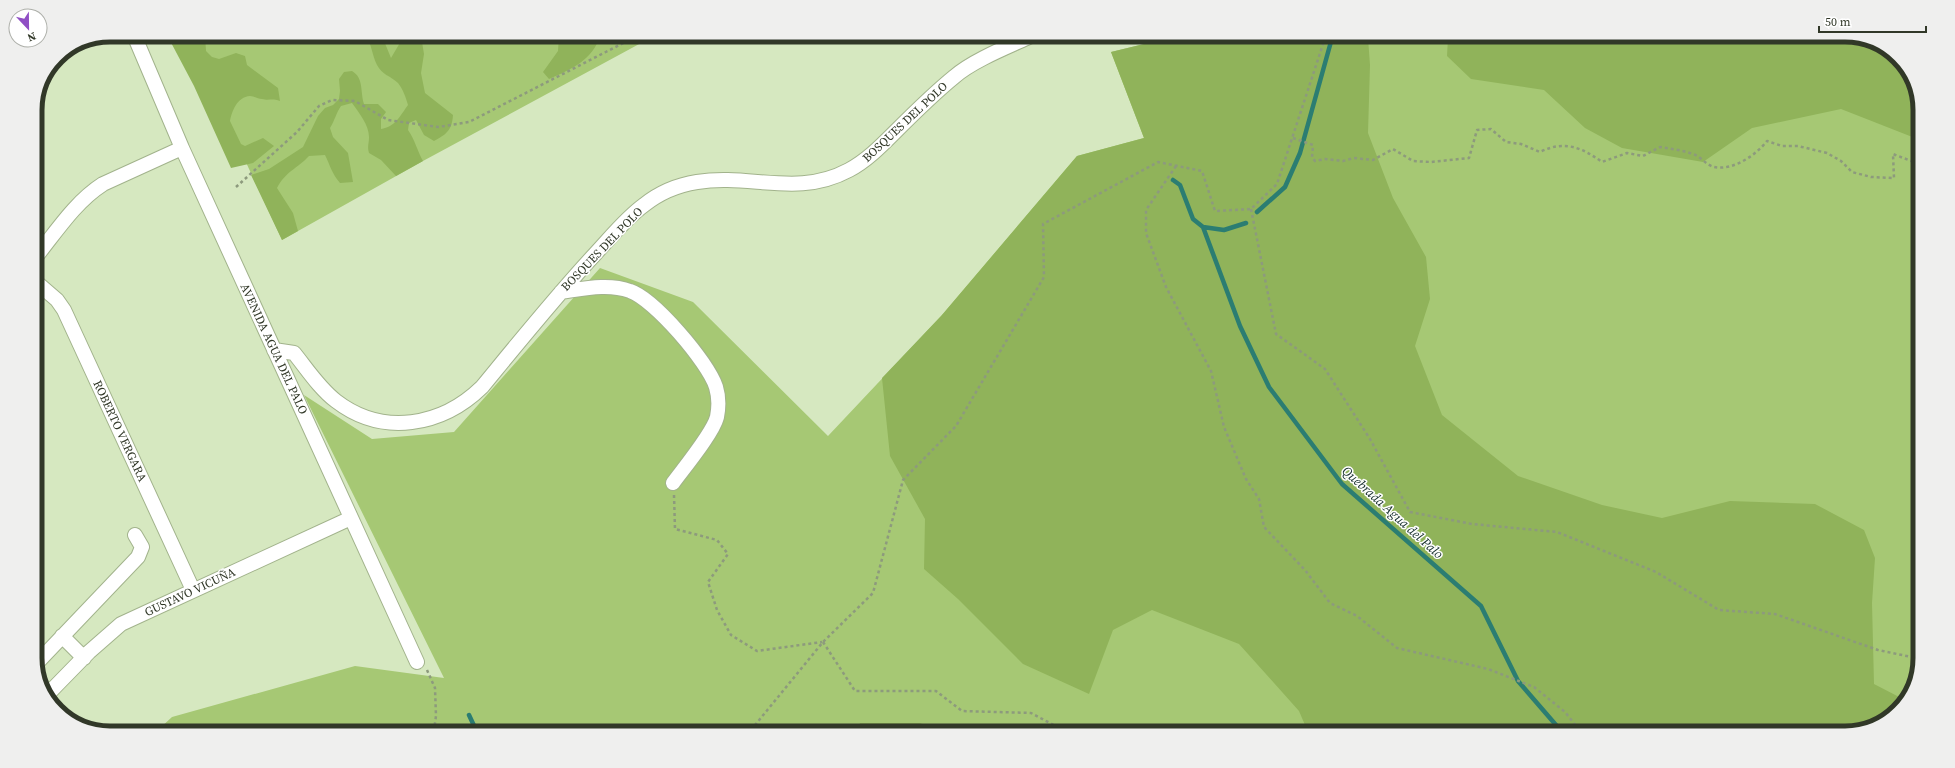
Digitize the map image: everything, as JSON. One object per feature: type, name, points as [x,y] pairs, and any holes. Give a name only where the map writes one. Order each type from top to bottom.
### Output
[{"type":"street","name":"AVENIDA AGUA DEL PALO","points":[[137,42],[182,148],[417,662]]},
{"type":"street","name":"BOSQUES DEL POLO","points":[[274,350],[294,353],[326,392],[357,414],[386,422],[417,422],[446,413],[471,397],[561,292],[631,215],[656,197],[669,190],[696,182],[722,180],[790,185],[819,182],[834,177],[849,170],[874,151],[955,75],[999,50],[1018,42]]},
{"type":"street","points":[[42,249],[78,205],[93,190],[182,148]]},
{"type":"street","name":"ROBERTO VERGARA","points":[[42,287],[57,300],[64,310],[193,590]]},
{"type":"street","points":[[561,292],[610,287],[630,291],[640,295],[656,307],[702,361],[712,378],[718,402],[714,424],[673,483]]},
{"type":"street","name":"GUSTAVO VICUÑA","points":[[51,691],[121,624],[352,518]]},
{"type":"street","points":[[42,658],[138,557],[142,547],[135,535]]},
{"type":"street","points":[[62,636],[84,658]]},
{"type":"path","points":[[236,187],[297,132],[319,106],[332,100],[355,101],[388,120],[438,127],[469,122],[624,42]]},
{"type":"path","points":[[754,726],[823,642],[873,593],[904,480],[956,426],[1044,277],[1042,224],[1158,162],[1202,171],[1215,211],[1251,209],[1277,184],[1323,42]]},
{"type":"path","points":[[1292,138],[1313,145],[1312,157],[1315,161],[1325,159],[1343,161],[1354,158],[1373,160],[1393,149],[1413,161],[1431,162],[1469,158],[1477,130],[1491,129],[1506,142],[1521,144],[1540,152],[1549,147],[1561,145],[1584,150],[1602,162],[1627,153],[1643,156],[1660,147],[1694,154],[1713,167],[1728,167],[1738,164],[1760,149],[1767,141],[1782,146],[1798,146],[1827,153],[1841,161],[1852,172],[1871,177],[1894,178],[1894,154],[1913,162]]},
{"type":"path","points":[[1176,166],[1146,210],[1146,233],[1166,287],[1211,371],[1224,427],[1246,479],[1259,499],[1264,527],[1305,570],[1330,603],[1357,616],[1396,648],[1488,669],[1534,687],[1565,712],[1576,726]]},
{"type":"path","points":[[1251,209],[1276,334],[1325,369],[1370,440],[1410,512],[1472,524],[1557,532],[1656,572],[1719,610],[1775,614],[1878,650],[1913,657]]},
{"type":"path","points":[[673,483],[676,529],[717,540],[728,554],[708,582],[717,610],[731,636],[757,650],[823,642]]},
{"type":"path","points":[[823,642],[855,691],[936,691],[962,711],[1031,713],[1056,726]]},
{"type":"green space","points":[[171,42],[205,42],[206,51],[212,57],[219,59],[236,53],[245,56],[247,65],[278,88],[280,101],[260,99],[252,96],[245,97],[236,105],[230,121],[241,144],[245,146],[263,138],[274,146],[253,163],[231,168],[194,86]]},
{"type":"green space","points":[[190,42],[643,42],[423,161],[282,240]]},
{"type":"green space","points":[[384,42],[391,58],[400,42],[422,42],[424,54],[421,73],[425,93],[453,115],[450,128],[445,134],[434,141],[424,135],[416,120],[409,123],[408,130],[423,161],[396,176],[381,160],[369,153],[369,133],[363,119],[352,103],[341,106],[330,128],[333,137],[348,153],[353,182],[340,183],[333,173],[325,155],[309,156],[280,182],[277,188],[293,213],[298,231],[282,240],[251,175],[269,169],[303,147],[318,116],[325,108],[333,105],[339,99],[339,79],[344,72],[352,71],[358,77],[364,104],[378,104],[386,112],[381,119],[381,129],[394,123],[408,105],[403,91],[398,83],[381,71],[377,65],[370,43]]},
{"type":"green space","points":[[559,42],[598,42],[592,52],[580,63],[573,68],[549,79],[543,72],[558,51]]},
{"type":"green space","points":[[1152,42],[1845,42],[1858,43],[1875,49],[1890,59],[1899,69],[1908,84],[1913,106],[1913,658],[1912,671],[1909,680],[1899,699],[1890,709],[1875,719],[1845,726],[162,726],[172,717],[355,666],[444,678],[304,395],[372,439],[454,432],[600,268],[693,302],[828,436],[942,315],[1077,156],[1144,138],[1111,52]]},
{"type":"green space","points":[[1152,42],[1368,42],[1370,65],[1368,133],[1393,198],[1426,257],[1430,299],[1415,346],[1442,415],[1518,476],[1602,505],[1662,518],[1730,501],[1815,504],[1864,530],[1875,558],[1872,603],[1874,684],[1900,697],[1899,699],[1890,709],[1875,719],[1845,726],[1305,726],[1299,711],[1239,644],[1152,610],[1113,630],[1089,694],[1023,664],[958,599],[924,569],[925,519],[890,456],[882,378],[942,315],[1077,156],[1144,138],[1111,52]]},
{"type":"green space","points":[[1448,42],[1858,43],[1875,49],[1890,59],[1904,76],[1911,93],[1913,106],[1913,137],[1841,109],[1752,128],[1703,162],[1622,148],[1585,128],[1544,90],[1471,79],[1447,56]]},
{"type":"green space","points":[[860,723],[920,723],[927,726],[859,726]]},
{"type":"waterway","points":[[1257,212],[1285,187],[1300,153],[1331,42]]},
{"type":"waterway","points":[[1173,180],[1180,185],[1193,219],[1203,227],[1224,230],[1246,223]]},
{"type":"waterway","name":"Quebrada Agua del Palo","points":[[1203,227],[1240,326],[1269,387],[1342,484],[1481,606],[1518,681],[1557,726]]},
{"type":"waterway","points":[[469,715],[474,726]]}]
